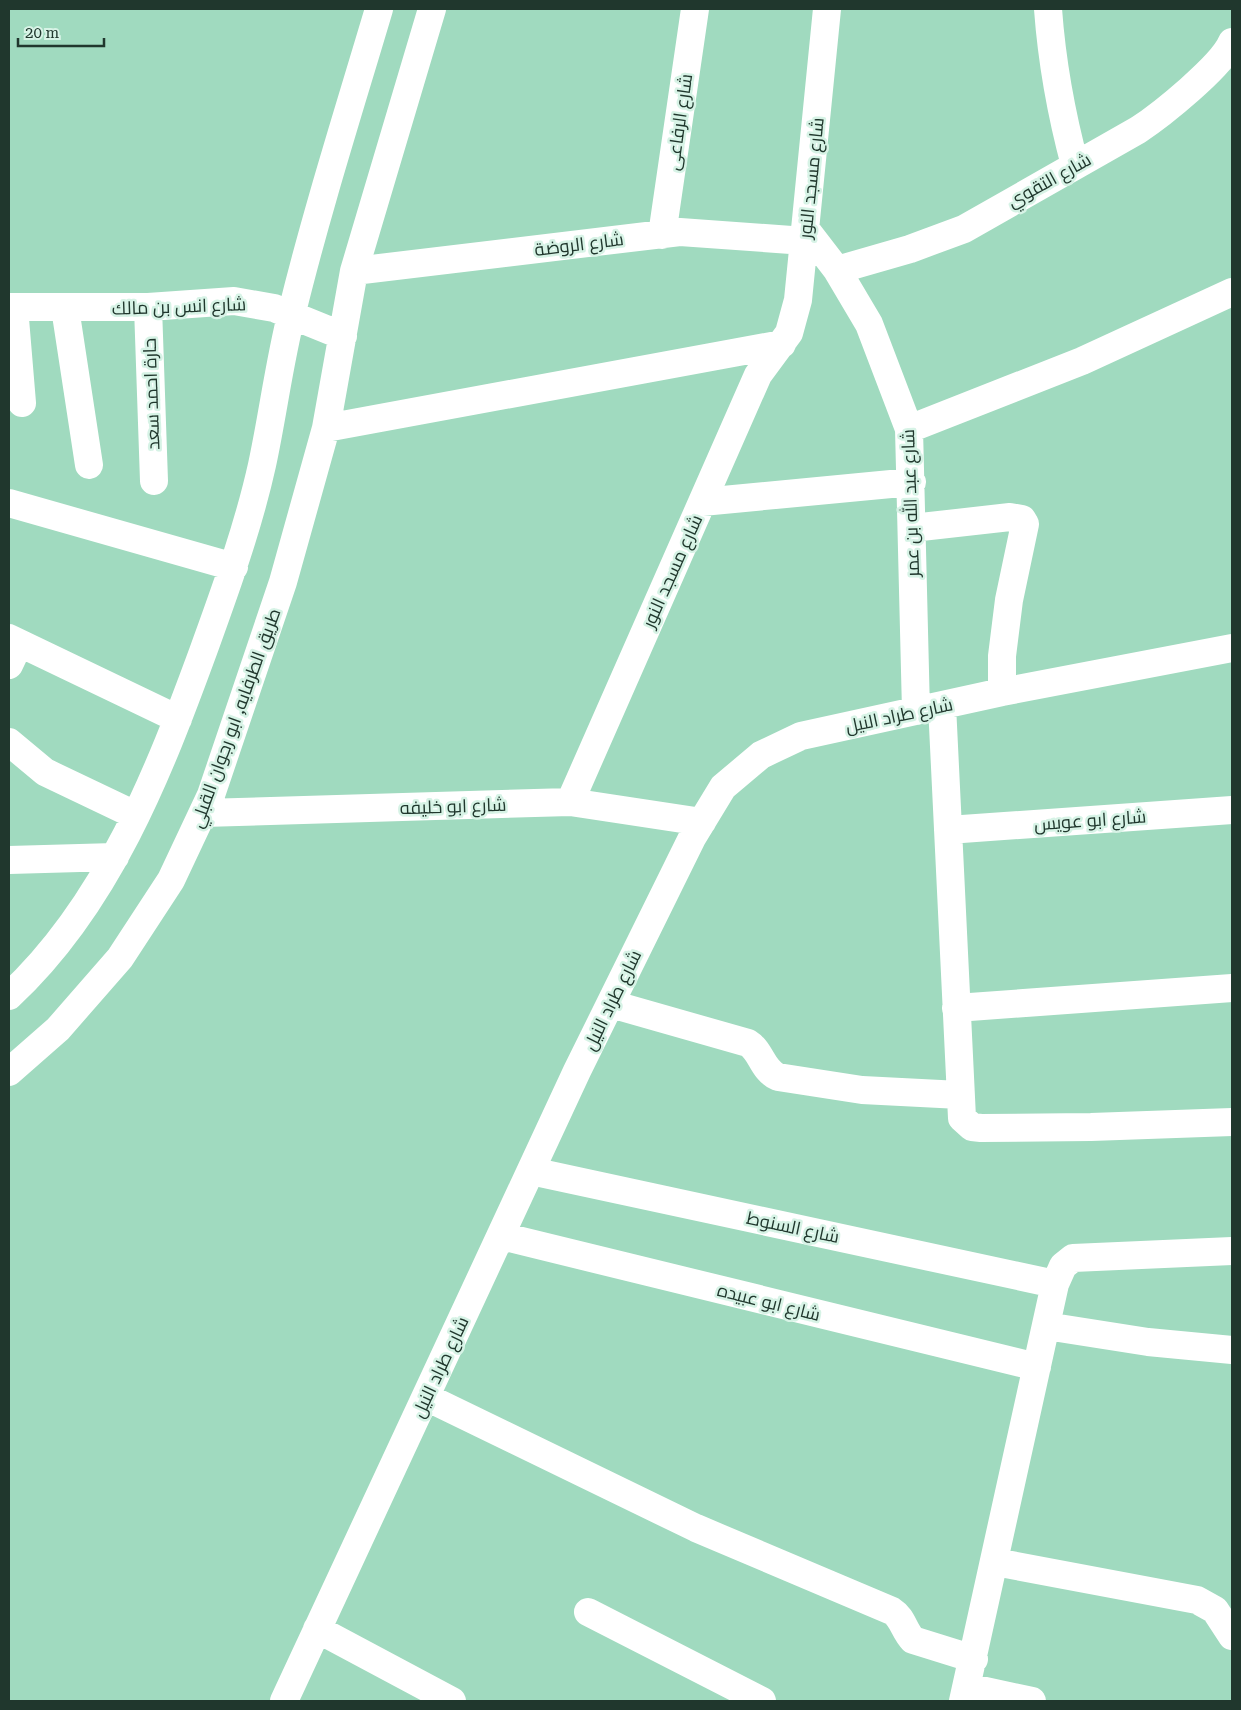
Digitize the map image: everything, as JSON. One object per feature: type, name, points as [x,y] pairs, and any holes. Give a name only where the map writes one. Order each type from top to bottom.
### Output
[{"type":"street","points":[[9,996],[53,947],[87,902],[115,857],[178,719],[234,567],[262,466],[291,314],[379,9]]},
{"type":"street","name":"طريق الطرفايه, ابو رجوان القبلي","points":[[9,1072],[58,1028],[120,958],[171,880],[203,814],[283,582],[326,428],[354,270],[432,9]]},
{"type":"street","name":"شارع الرفاعى","points":[[662,234],[695,9]]},
{"type":"street","name":"شارع مسجد النور","points":[[570,802],[758,375],[789,333],[794,318],[806,236],[828,9]]},
{"type":"street","points":[[1048,9],[1060,110],[1076,165]]},
{"type":"street","name":"شارع التقوي","points":[[837,270],[910,249],[964,229],[1076,165],[1165,113],[1223,56],[1232,42]]},
{"type":"street","name":"شارع الروضة","points":[[354,270],[662,234],[806,236]]},
{"type":"street","name":"شارع عبد الله بن عمر","points":[[806,236],[837,270],[870,324],[909,430],[912,482],[916,711]]},
{"type":"street","points":[[909,430],[1082,361],[1232,292]]},
{"type":"street","name":"شارع انس بن مالك","points":[[11,307],[148,307],[234,301],[260,305],[291,314],[343,336]]},
{"type":"street","points":[[11,307],[22,402]]},
{"type":"street","name":"حارة احمد سعد","points":[[148,307],[154,481]]},
{"type":"street","points":[[65,308],[89,465]]},
{"type":"street","points":[[326,428],[782,344]]},
{"type":"street","points":[[702,502],[912,482]]},
{"type":"street","points":[[9,503],[234,567]]},
{"type":"street","points":[[912,528],[1010,517],[1022,519],[1025,524],[1009,600],[1002,656],[1002,692]]},
{"type":"street","name":"شارع طراد النيل","points":[[284,1701],[500,1236],[611,1004],[702,822],[723,787],[761,755],[801,736],[1002,692],[1232,648]]},
{"type":"street","points":[[12,649],[178,719]]},
{"type":"street","points":[[942,706],[962,1118],[972,1127],[981,1128],[1091,1127],[1232,1122]]},
{"type":"street","points":[[9,742],[44,772],[135,815]]},
{"type":"street","name":"شارع ابو خليفه","points":[[203,814],[570,802],[702,822]]},
{"type":"street","name":"شارع ابو عويس","points":[[948,830],[1232,810]]},
{"type":"street","points":[[9,860],[115,857]]},
{"type":"street","points":[[956,1008],[1232,988]]},
{"type":"street","points":[[611,1004],[748,1043],[755,1049],[767,1070],[778,1078],[862,1090],[960,1095]]},
{"type":"street","name":"شارع السنوط","points":[[531,1171],[1055,1284]]},
{"type":"street","name":"شارع ابو عبيده","points":[[500,1236],[1037,1367]]},
{"type":"street","points":[[1032,1701],[965,1694],[1055,1284],[1062,1266],[1072,1258],[1232,1251]]},
{"type":"street","points":[[1046,1326],[1148,1342],[1232,1350]]},
{"type":"street","points":[[426,1397],[696,1528],[892,1611],[900,1618],[906,1632],[913,1640],[974,1659]]},
{"type":"street","points":[[995,1562],[1197,1600],[1214,1610],[1232,1636]]},
{"type":"street","points":[[588,1612],[762,1701]]},
{"type":"street","points":[[317,1629],[452,1701]]}]
